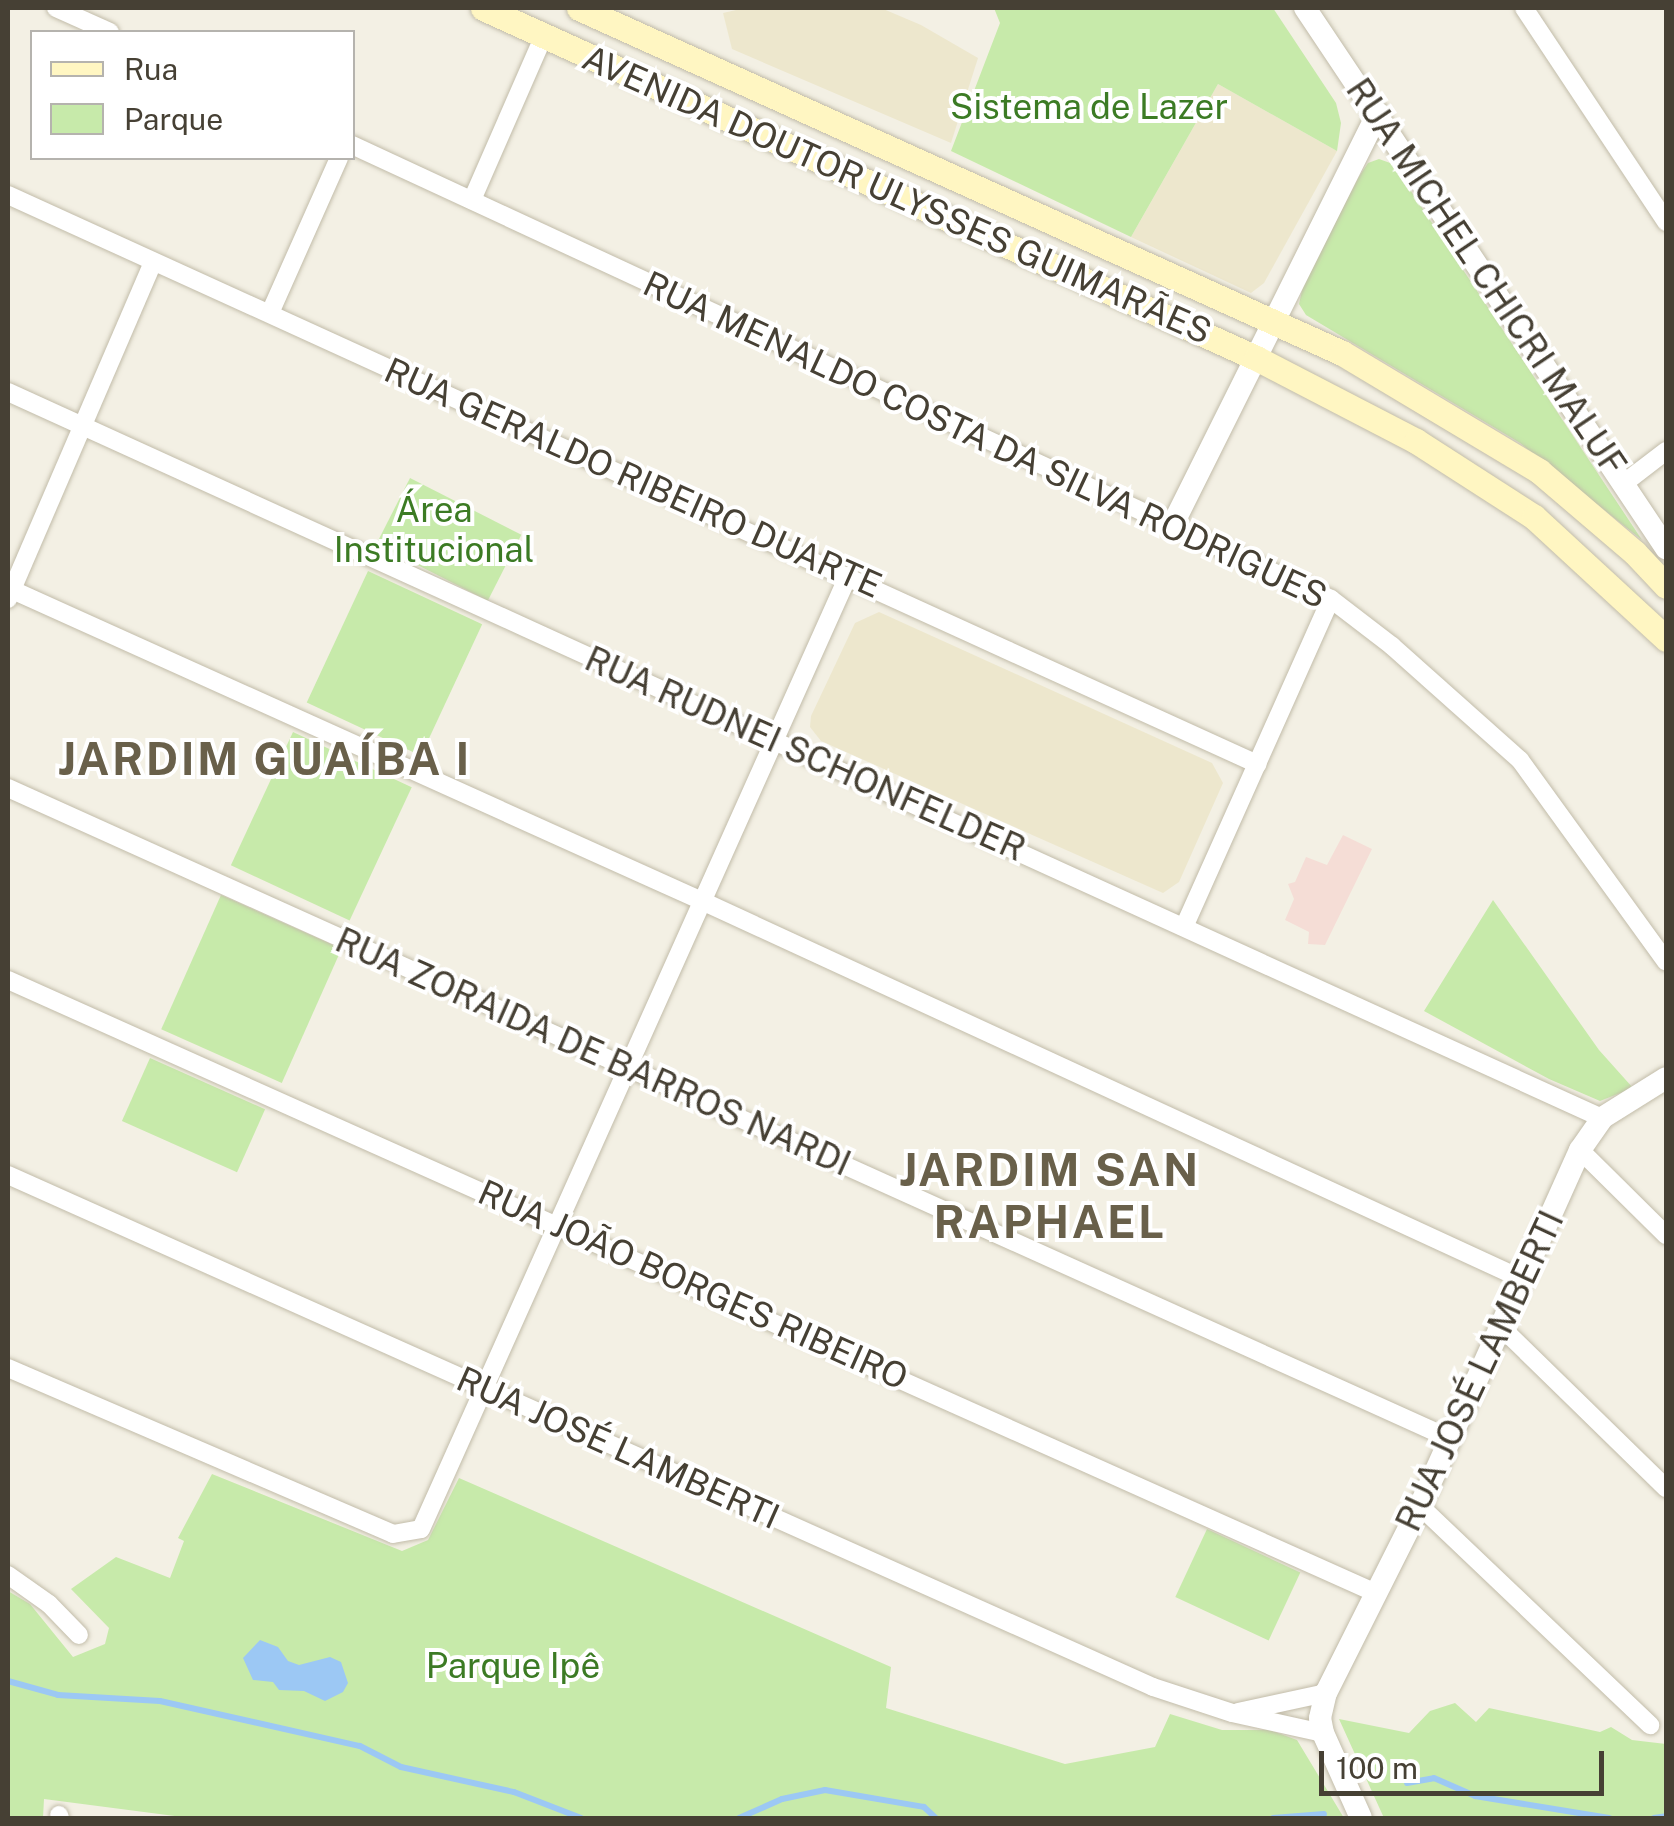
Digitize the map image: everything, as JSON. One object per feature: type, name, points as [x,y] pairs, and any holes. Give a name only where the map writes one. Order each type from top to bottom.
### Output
[{"type":"main road","name":"AVENIDA DOUTOR ULYSSES GUIMARÃES","points":[[483,8],[1256,358],[1416,441],[1534,517],[1666,639]]},
{"type":"main road","name":"AVENIDA DOUTOR ULYSSES GUIMARÃES","points":[[579,8],[1342,353],[1539,472],[1635,553],[1666,586]]},
{"type":"street","points":[[56,8],[106,30]]},
{"type":"street","name":"RUA MICHEL CHICRI MALUF","points":[[1305,8],[1666,548]]},
{"type":"street","points":[[1524,8],[1666,222]]},
{"type":"street","points":[[472,200],[544,35]]},
{"type":"street","points":[[1174,522],[1378,113]]},
{"type":"street","name":"RUA MENALDO COSTA DA SILVA RODRIGUES","points":[[355,146],[1174,522],[1331,599],[1392,646],[1520,760],[1666,962]]},
{"type":"street","points":[[270,313],[339,160]]},
{"type":"street","name":"RUA GERALDO RIBEIRO DUARTE","points":[[8,195],[1257,764]]},
{"type":"street","points":[[154,262],[9,592],[702,901],[1524,1280]]},
{"type":"street","name":"RUA RUDNEI SCHONFELDER","points":[[8,392],[1602,1118]]},
{"type":"street","points":[[1623,484],[1666,452]]},
{"type":"street","points":[[8,1368],[392,1534],[421,1529],[848,576]]},
{"type":"street","points":[[1184,927],[1331,599]]},
{"type":"street","name":"RUA ZORAIDA DE BARROS NARDI","points":[[8,788],[1451,1439]]},
{"type":"street","name":"RUA JOÃO BORGES RIBEIRO","points":[[8,980],[1376,1593]]},
{"type":"street","name":"RUA JOSÉ LAMBERTI","points":[[8,1175],[1153,1687],[1232,1714],[1323,1733],[1320,1718],[1326,1693],[1420,1506],[1580,1150],[1602,1118],[1666,1078]]},
{"type":"street","points":[[1580,1150],[1666,1236]]},
{"type":"street","points":[[1502,1328],[1666,1488]]},
{"type":"street","points":[[1420,1506],[1650,1725]]},
{"type":"street","points":[[8,1575],[49,1604],[79,1635]]},
{"type":"street","points":[[1232,1714],[1326,1693]]},
{"type":"street","points":[[1323,1733],[1360,1818]]},
{"type":"shaded area","points":[[745,8],[881,8],[921,25],[978,58],[951,143],[732,49],[723,13]]},
{"type":"shaded area","points":[[1218,84],[1337,151],[1264,283],[1251,293],[1131,237]]},
{"type":"shaded area","points":[[879,612],[1212,763],[1223,783],[1179,882],[1163,893],[821,741],[810,727],[811,716],[855,623]]},
{"type":"shaded area","points":[[1343,835],[1372,849],[1325,945],[1308,944],[1309,932],[1285,920],[1294,899],[1288,884],[1295,882],[1306,857],[1327,865]]},
{"type":"green space","name":"Sistema de Lazer","points":[[994,8],[1273,8],[1336,103],[1341,123],[1337,151],[1218,84],[1131,237],[951,151],[1000,23]]},
{"type":"green space","points":[[1379,159],[1393,164],[1642,540],[1520,443],[1306,315],[1299,304],[1303,286],[1358,178],[1368,163]]},
{"type":"green space","name":"Área Institucional","points":[[410,478],[521,535],[488,601],[376,544]]},
{"type":"green space","points":[[368,571],[482,624],[421,756],[307,702]]},
{"type":"green space","points":[[293,732],[412,787],[350,921],[231,865]]},
{"type":"green space","points":[[221,895],[342,949],[282,1083],[161,1029]]},
{"type":"green space","points":[[1493,900],[1599,1050],[1633,1088],[1600,1101],[1549,1079],[1424,1011]]},
{"type":"green space","points":[[150,1058],[265,1109],[237,1172],[122,1121]]},
{"type":"green space","name":"Parque Ipê","points":[[212,1474],[402,1551],[428,1540],[459,1478],[891,1667],[886,1708],[1065,1764],[1155,1747],[1170,1714],[1222,1730],[1270,1730],[1297,1740],[1344,1818],[190,1818],[44,1799],[43,1818],[8,1818],[8,1591],[30,1604],[73,1657],[105,1644],[109,1628],[71,1589],[116,1557],[170,1578],[184,1541],[178,1538]]},
{"type":"green space","points":[[1207,1529],[1300,1573],[1269,1641],[1175,1597]]},
{"type":"green space","points":[[1455,1703],[1476,1722],[1489,1708],[1600,1732],[1611,1727],[1632,1740],[1666,1744],[1666,1818],[1384,1818],[1339,1719],[1409,1733],[1430,1711]]},
{"type":"water","points":[[260,1640],[278,1647],[288,1661],[299,1665],[330,1657],[341,1662],[348,1683],[343,1692],[325,1701],[304,1691],[279,1690],[273,1682],[253,1680],[243,1658]]},
{"type":"waterway","points":[[8,1681],[58,1695],[160,1701],[360,1746],[401,1767],[514,1792],[581,1818]]},
{"type":"waterway","points":[[1407,1783],[1434,1778],[1475,1796],[1609,1818]]},
{"type":"waterway","points":[[739,1818],[782,1799],[825,1790],[924,1807],[936,1818]]},
{"type":"waterway","points":[[1273,1818],[1324,1814]]},
{"type":"waterway","points":[[1654,1818],[1666,1816]]},
{"type":"district","name":"JARDIM GUAÍBA I","points":[[265,759]]},
{"type":"district","name":"JARDIM SAN RAPHAEL","points":[[1050,1196]]}]
